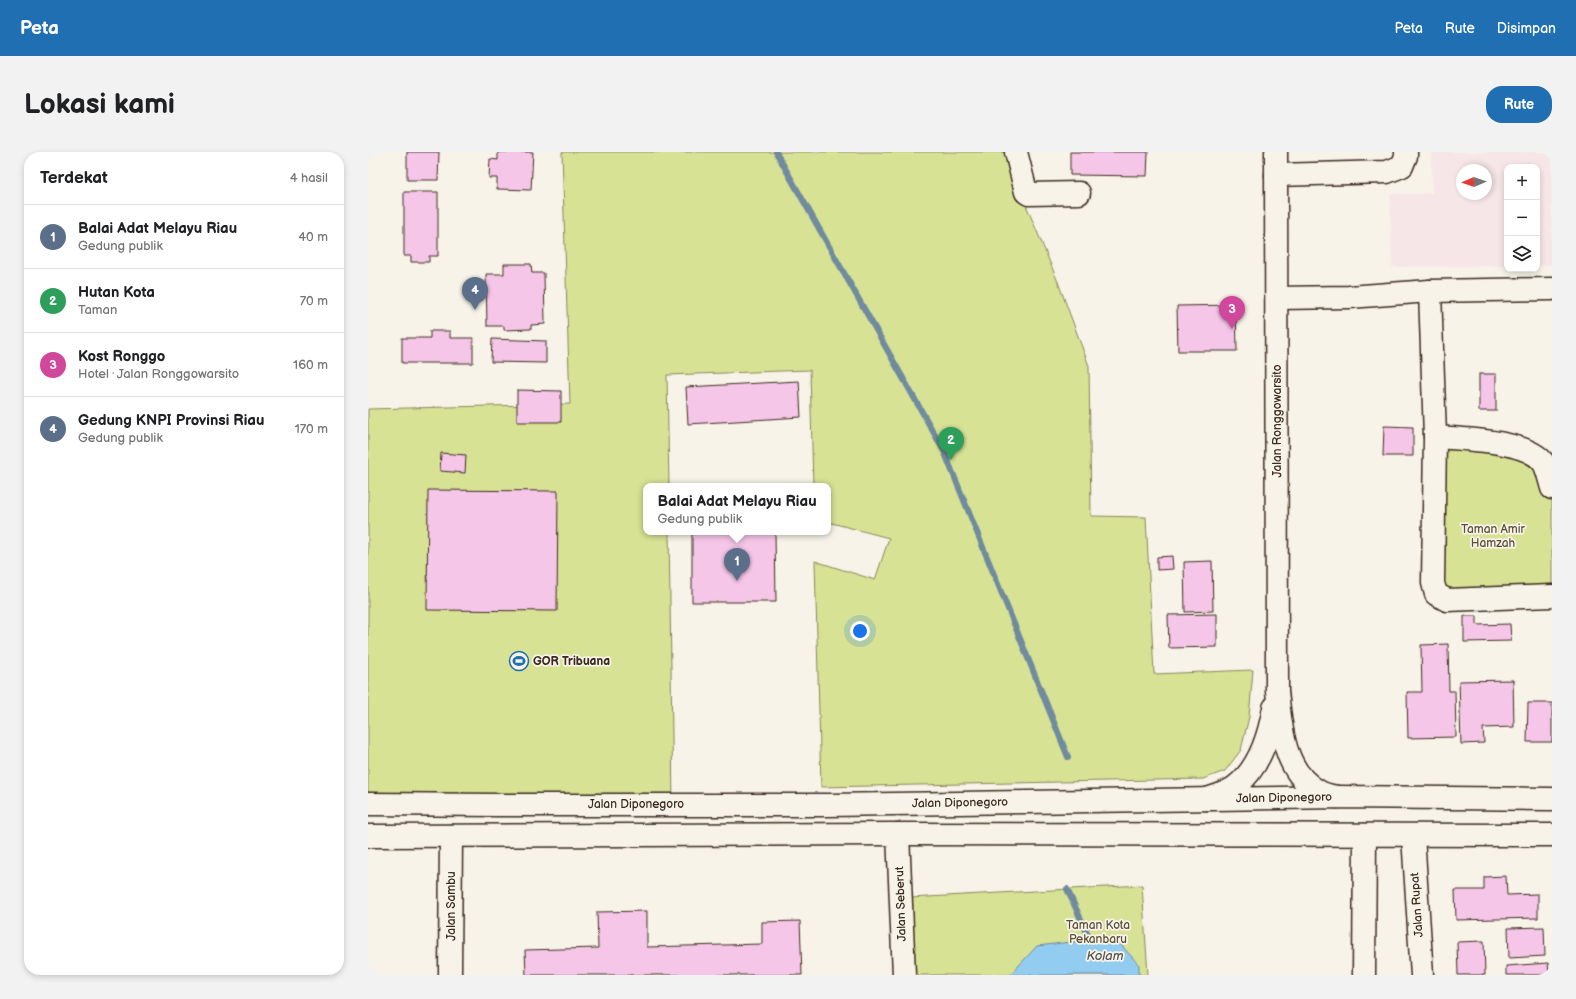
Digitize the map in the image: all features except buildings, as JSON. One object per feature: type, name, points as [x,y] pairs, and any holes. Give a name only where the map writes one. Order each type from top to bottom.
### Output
[{"type":"main road","points":[[1016,152],[1026,192],[1029,194],[1079,193]]},
{"type":"main road","name":"Jalan Ronggowarsito","points":[[1276,152],[1277,691],[1285,747],[1292,762],[1309,786],[1321,793],[1338,797]]},
{"type":"main road","points":[[1276,175],[1387,172],[1402,166],[1406,152]]},
{"type":"main road","points":[[1276,298],[1349,297],[1430,291],[1552,289]]},
{"type":"main road","points":[[1430,291],[1435,437],[1433,583],[1436,594],[1447,600],[1552,596]]},
{"type":"main road","points":[[1435,437],[1492,442],[1524,449],[1544,462],[1552,488]]},
{"type":"main road","name":"Jalan Ronggowarsito","points":[[1207,799],[1235,788],[1250,773],[1270,729],[1277,691]]},
{"type":"main road","name":"Jalan Diponegoro","points":[[368,804],[829,805],[1338,797],[1552,799]]},
{"type":"main road","points":[[602,804],[602,835]]},
{"type":"main road","points":[[368,836],[898,834],[1413,836],[1552,835]]},
{"type":"main road","name":"Jalan Seberut","points":[[898,834],[904,975]]},
{"type":"main road","points":[[1364,975],[1365,835]]},
{"type":"main road","name":"Jalan Sambu","points":[[450,975],[451,836]]},
{"type":"main road","name":"Jalan Rupat","points":[[1413,836],[1422,975]]},
{"type":"shaded area","points":[[1431,152],[1552,152],[1552,265],[1540,266],[1540,164],[1504,164],[1504,266],[1392,267],[1390,194],[1432,193]]},
{"type":"green space","points":[[562,152],[1011,152],[1019,188],[1058,282],[1089,366],[1091,516],[1146,517],[1154,674],[1253,670],[1249,717],[1241,750],[1225,771],[1203,779],[821,787],[815,561],[875,580],[889,538],[831,523],[831,483],[813,483],[810,370],[667,375],[669,483],[643,483],[643,535],[669,535],[673,804],[368,803],[368,409],[570,404]]},
{"type":"green space","name":"Taman Amir Hamzah","points":[[1435,437],[1525,449],[1552,488],[1552,596],[1436,594]]},
{"type":"green space","name":"Taman Kota Pekanbaru","points":[[1142,885],[1148,975],[914,975],[910,898]]},
{"type":"water","name":"Kolam","points":[[1114,937],[1139,965],[1139,975],[1010,975],[1037,946]]},
{"type":"waterway","points":[[776,152],[944,451],[1068,757]]},
{"type":"waterway","points":[[1067,889],[1090,939]]},
{"type":"place","name":"Gedung KNPI Provinsi Riau","points":[[475,310]]},
{"type":"place","name":"Kost Ronggo","points":[[1232,329]]},
{"type":"place","name":"Hutan Kota","points":[[951,460]]},
{"type":"place","name":"Balai Adat Melayu Riau","points":[[737,581]]},
{"type":"place","name":"GOR Tribuana","points":[[519,661]]}]
